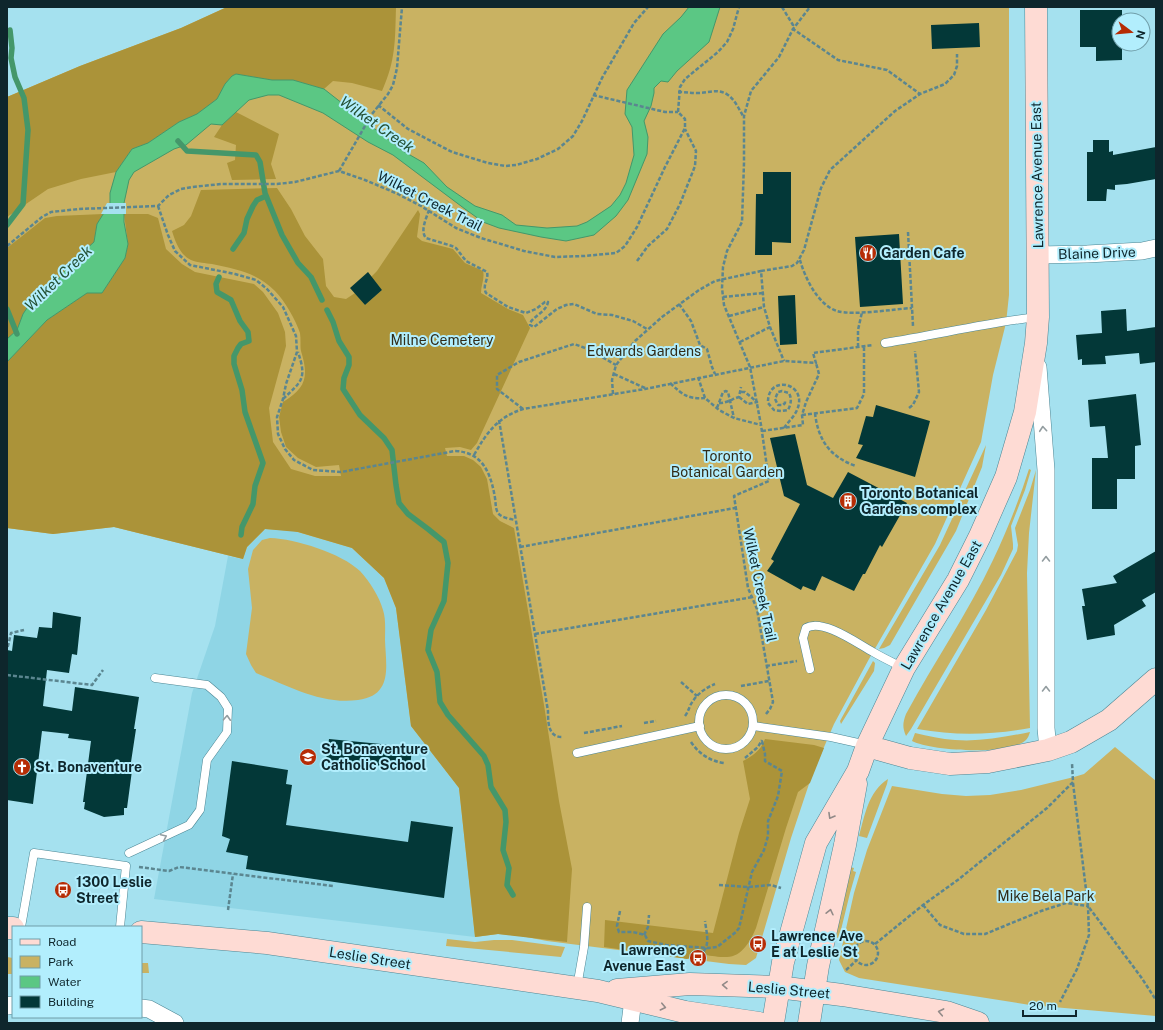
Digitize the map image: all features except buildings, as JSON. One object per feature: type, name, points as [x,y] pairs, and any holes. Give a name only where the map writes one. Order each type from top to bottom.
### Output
[{"type":"street","name":"Lawrence Avenue East","points":[[773,1023],[783,962],[816,843],[858,771],[904,668],[958,580],[980,536],[1006,477],[1025,412],[1036,343],[1038,317],[1036,7]]},
{"type":"street","name":"Blaine Drive","points":[[1038,255],[1142,251],[1156,248]]},
{"type":"street","name":"Lawrence Avenue East","points":[[1036,343],[1046,470],[1046,728],[1048,750]]},
{"type":"street","points":[[868,746],[910,758],[950,764],[988,762],[1048,750],[1071,742],[1109,720],[1156,679]]},
{"type":"street","name":"Lawrence Avenue East","points":[[809,1023],[813,991],[845,845],[858,771]]},
{"type":"street","name":"Leslie Street","points":[[142,932],[267,943],[587,990],[685,1012],[759,1023]]},
{"type":"street","name":"Leslie Street","points":[[587,990],[690,984],[778,988],[813,991],[946,1012],[978,1023]]},
{"type":"street","points":[[630,1023],[634,1000]]},
{"type":"street","points":[[142,1008],[154,1012],[175,1023]]},
{"type":"lane","points":[[885,343],[914,339],[1012,320],[1038,317]]},
{"type":"lane","points":[[810,669],[803,638],[804,630],[808,626],[817,626],[838,632],[904,668]]},
{"type":"lane","points":[[129,853],[189,825],[200,810],[207,760],[227,732],[228,708],[221,697],[207,684],[155,678]]},
{"type":"lane","points":[[730,696],[743,701],[748,706],[751,712],[753,726],[750,734],[743,743],[732,748],[723,749],[715,747],[708,742],[702,735],[700,726],[702,710],[707,703],[714,698],[730,696]]},
{"type":"lane","points":[[577,753],[700,726]]},
{"type":"lane","points":[[753,726],[831,737],[868,746]]},
{"type":"lane","points":[[21,926],[34,853],[126,866],[120,926]]},
{"type":"lane","points":[[587,907],[584,947],[587,990]]},
{"type":"path","points":[[7,246],[42,217],[51,212],[64,210],[158,206],[169,195],[181,189],[220,184],[277,184],[295,182],[339,171],[372,114],[390,89],[396,75],[402,7]]},
{"type":"path","points":[[378,105],[408,129],[452,152],[488,164],[509,166],[537,159],[554,152],[573,136],[579,127],[593,95],[634,23],[648,7]]},
{"type":"path","points":[[678,112],[678,92],[680,87],[685,79],[718,52],[727,42],[739,7]]},
{"type":"path","points":[[782,7],[793,25],[793,29],[838,60],[887,70],[920,94]]},
{"type":"path","points":[[520,546],[735,508],[734,496],[769,481],[762,426],[750,367],[729,316],[723,297],[723,267],[727,251],[742,222],[744,116],[752,91],[779,57],[793,29],[810,7]]},
{"type":"path","points":[[613,394],[612,380],[616,365],[635,341],[647,329],[679,304],[707,286],[722,279],[792,266],[797,263],[800,260],[804,250],[821,188],[830,170],[895,111],[920,94],[945,84],[954,75],[957,54]]},
{"type":"path","points":[[678,92],[698,93],[720,91],[734,100],[744,116]]},
{"type":"path","points":[[593,95],[665,112],[678,112],[685,119],[685,128],[696,150],[695,166],[680,204],[666,229],[648,246],[637,261]]},
{"type":"path","name":"Wilket Creek Trail","points":[[339,171],[398,194],[429,210],[456,228],[481,238],[524,251],[555,257],[616,253],[625,246],[637,227],[685,128]]},
{"type":"path","points":[[158,206],[175,251],[190,265],[256,280],[267,289],[283,307],[296,336],[297,352],[303,373],[302,379],[283,399]]},
{"type":"path","points":[[429,210],[423,230],[424,236],[456,248],[466,261],[487,272],[488,276],[484,287],[486,293],[508,306],[526,313],[536,309],[545,302],[548,302],[548,305],[543,311],[532,319],[530,325],[534,327],[557,309],[566,305],[574,304],[597,314],[612,315],[633,321],[647,329]]},
{"type":"path","points":[[908,232],[918,392],[913,405],[909,408]]},
{"type":"path","points":[[800,260],[802,270],[808,282],[819,297],[833,309],[841,312],[862,312],[912,308]]},
{"type":"path","points":[[761,271],[764,307],[770,327],[784,361]]},
{"type":"path","points":[[723,297],[763,293]]},
{"type":"path","points":[[679,304],[692,322],[700,345],[708,350],[715,374]]},
{"type":"path","points":[[729,316],[764,307]]},
{"type":"path","points":[[858,347],[858,328],[862,312]]},
{"type":"path","points":[[740,342],[770,327]]},
{"type":"path","points":[[762,431],[803,425],[802,415],[806,402],[819,374],[813,354],[885,343]]},
{"type":"path","points":[[523,409],[497,389],[497,375],[519,362],[574,344],[588,349],[616,365]]},
{"type":"path","points":[[802,415],[856,408],[864,394],[864,346]]},
{"type":"path","points":[[297,352],[277,417],[278,434],[285,449],[294,460],[313,470],[341,472],[446,452],[464,451],[474,455],[490,476],[497,511],[501,516],[515,520]]},
{"type":"path","points":[[474,455],[499,420],[510,413],[523,409],[645,389],[698,377],[784,361],[816,363]]},
{"type":"path","points":[[614,374],[645,389]]},
{"type":"path","points":[[698,377],[705,398],[717,408],[734,418],[762,426]]},
{"type":"path","points":[[670,383],[686,396],[693,398],[705,398]]},
{"type":"path","points":[[784,400],[785,403],[783,405],[778,405],[775,399],[778,392],[782,391],[789,393],[791,403],[788,410],[774,410],[768,403],[769,393],[775,386],[784,384],[794,388],[800,399],[797,410],[784,428]]},
{"type":"path","points":[[739,397],[741,387]]},
{"type":"path","points":[[717,408],[723,392],[728,392],[731,399],[734,418]]},
{"type":"path","points":[[741,392],[744,392],[757,402]]},
{"type":"path","points":[[739,397],[748,404],[757,402]]},
{"type":"path","points":[[719,403],[726,403],[731,399],[739,397]]},
{"type":"path","points":[[815,413],[816,425],[820,437],[832,453],[846,462],[856,466]]},
{"type":"path","points":[[499,420],[548,711],[548,725],[552,733],[558,737],[562,737]]},
{"type":"path","name":"Wilket Creek Trail","points":[[735,508],[748,588],[757,609],[773,702],[766,714]]},
{"type":"path","points":[[535,634],[753,597]]},
{"type":"path","points":[[7,646],[11,633],[24,630]]},
{"type":"path","points":[[766,666],[807,659]]},
{"type":"path","points":[[7,675],[92,685],[103,670]]},
{"type":"path","points":[[741,686],[769,681]]},
{"type":"path","points":[[681,682],[697,696]]},
{"type":"path","points":[[684,716],[693,700],[708,686],[715,684]]},
{"type":"path","points":[[644,723],[657,721]]},
{"type":"path","points":[[584,733],[622,726]]},
{"type":"path","points":[[620,911],[617,926],[619,932],[633,932],[644,935],[648,940],[666,945],[706,948],[717,947],[736,932],[739,928],[752,872],[764,850],[768,836],[768,822],[778,796],[782,771],[765,761],[762,740],[758,747],[745,758]]},
{"type":"path","points":[[692,742],[695,748],[708,758],[724,763]]},
{"type":"path","points":[[1060,1002],[1077,969],[1088,935],[1088,906],[1073,782],[1072,758]]},
{"type":"path","points":[[875,944],[1047,808],[1073,782]]},
{"type":"path","points":[[126,866],[169,871],[179,867],[333,886]]},
{"type":"path","points":[[228,910],[233,874]]},
{"type":"path","points":[[719,885],[748,887],[771,885],[780,888]]},
{"type":"path","points":[[923,905],[940,925],[964,934],[985,934],[1041,911],[1066,903],[1088,906],[1141,977],[1156,1000]]},
{"type":"path","points":[[644,935],[648,927],[649,915]]},
{"type":"path","points":[[697,961],[699,955],[706,948],[707,938],[705,921]]},
{"type":"path","points":[[868,941],[875,944],[878,955],[874,962],[867,965],[860,963],[854,952],[857,945],[860,942],[868,941]]},
{"type":"path","points":[[846,970],[857,960]]},
{"type":"shaded area","name":"St. Bonaventure Catholic School","points":[[265,529],[294,531],[352,548],[384,578],[396,608],[411,726],[459,788],[475,937],[154,899],[192,693],[215,626],[228,556],[242,559],[247,547]]},
{"type":"green space","name":"Edwards Gardens","points":[[227,7],[1009,7],[1009,295],[1006,323],[993,375],[981,442],[935,544],[869,659],[834,724],[812,775],[791,838],[756,958],[746,965],[547,941],[521,936],[498,934],[475,937],[459,788],[411,726],[396,608],[384,578],[352,548],[294,531],[265,529],[247,547],[243,559],[114,527],[53,534],[7,528],[7,97],[80,66],[181,28]]},
{"type":"green space","points":[[227,7],[396,7],[394,50],[387,80],[382,91],[352,83],[333,81],[324,89],[293,80],[272,80],[236,74],[232,76],[225,84],[217,99],[197,114],[179,122],[148,143],[132,149],[116,172],[81,179],[48,189],[7,217],[7,97],[80,66],[181,28]]},
{"type":"green space","points":[[236,112],[279,134],[271,164],[276,179],[232,180],[227,163],[235,160],[236,145],[214,137],[222,125]]},
{"type":"green space","name":"Milne Cemetery","points":[[277,188],[291,209],[305,236],[323,259],[326,286],[334,297],[346,299],[355,293],[365,305],[382,290],[371,277],[377,271],[418,210],[420,214],[417,237],[422,241],[453,249],[465,263],[483,271],[484,276],[481,293],[508,309],[523,315],[530,328],[477,443],[471,450],[460,447],[445,448],[447,456],[464,456],[473,460],[481,467],[487,479],[493,514],[500,521],[514,528],[559,801],[572,869],[567,942],[498,934],[475,937],[459,788],[411,726],[396,608],[384,578],[352,548],[298,532],[265,529],[247,547],[243,559],[114,527],[53,534],[7,528],[7,362],[47,320],[87,293],[102,293],[125,258],[128,244],[124,214],[148,214],[158,218],[166,249],[182,264],[195,272],[254,284],[263,292],[278,313],[285,332],[286,346],[269,408],[273,442],[291,469],[315,476],[341,476],[339,465],[316,467],[298,458],[286,447],[281,432],[279,417],[283,402],[297,392],[304,381],[305,375],[300,333],[283,300],[268,285],[254,276],[238,270],[196,262],[187,258],[178,247],[172,231],[184,225],[191,216],[201,190]]},
{"type":"green space","points":[[103,214],[97,224],[94,242],[71,263],[57,281],[29,305],[23,314],[17,330],[7,339],[7,248],[45,218]]},
{"type":"green space","points":[[986,445],[982,467],[956,531],[890,645],[879,649],[940,545]]},
{"type":"green space","points":[[1029,469],[1031,470],[1025,490],[1011,526],[1013,549],[1001,575],[906,736],[903,725],[906,714],[983,580],[1008,527]]},
{"type":"green space","points":[[1036,470],[1029,533],[1027,573],[1030,728],[974,734],[946,733],[917,729],[986,610],[1017,551],[1018,545],[1015,528]]},
{"type":"green space","points":[[270,538],[305,544],[342,558],[360,571],[371,584],[377,594],[385,621],[386,670],[382,686],[377,692],[369,697],[358,700],[331,700],[293,689],[256,673],[246,654],[252,608],[248,569],[253,550],[262,540]]},
{"type":"green space","points":[[873,661],[875,663],[874,671],[841,724],[840,721]]},
{"type":"green space","points":[[1030,732],[1026,740],[1017,745],[988,750],[952,749],[912,741],[915,733],[945,739],[974,740],[992,739]]},
{"type":"green space","points":[[765,739],[814,745],[824,748],[810,783],[798,792],[756,928],[745,947],[737,954],[732,956],[721,957],[698,955],[687,959],[604,947],[605,920],[713,933],[739,833],[750,799],[743,761],[756,752]]},
{"type":"green space","name":"Mike Bela Park","points":[[1115,747],[1156,781],[1156,1016],[1030,1005],[859,978],[845,972],[839,960],[854,893],[867,850],[892,786],[942,794],[966,796],[990,795],[1021,790],[1084,774]]},
{"type":"green space","points":[[888,779],[867,838],[859,836],[868,804],[876,790]]},
{"type":"green space","points":[[850,867],[854,868],[853,871],[856,872],[839,938],[833,937]]},
{"type":"green space","points":[[447,939],[475,942],[512,940],[565,947],[561,957],[446,946]]},
{"type":"green space","points":[[7,957],[12,958],[12,974],[7,974]]},
{"type":"green space","points":[[142,963],[148,963],[149,973],[142,973]]},
{"type":"water","points":[[689,7],[720,7],[709,42],[677,71],[668,82],[661,81],[654,88],[651,106],[644,121],[648,137],[647,154],[628,200],[616,216],[594,235],[566,241],[499,228],[483,222],[393,155],[368,142],[323,113],[279,95],[268,95],[249,100],[222,125],[211,124],[186,145],[174,149],[134,172],[129,180],[124,203],[124,222],[128,244],[125,258],[102,293],[87,293],[47,320],[7,362],[7,339],[17,330],[23,314],[29,305],[57,281],[71,263],[94,242],[97,224],[110,203],[110,193],[116,172],[132,149],[148,143],[179,122],[197,114],[217,99],[225,84],[232,76],[236,74],[272,80],[293,80],[324,89],[403,151],[424,163],[447,187],[475,206],[502,215],[516,225],[547,228],[577,226],[587,222],[611,206],[620,195],[626,183],[634,155],[632,127],[625,114],[627,90],[663,34]]},
{"type":"pier","points":[[107,203],[126,203],[126,214],[101,214]]},
{"type":"waterway","points":[[7,225],[23,204],[28,130],[24,98],[15,77],[11,58],[12,48],[10,30]]},
{"type":"waterway","points":[[178,141],[187,151],[256,155],[260,162],[265,193],[282,235],[298,263],[311,277],[322,300]]},
{"type":"waterway","points":[[233,249],[244,233],[247,219],[253,206],[257,200],[266,196]]},
{"type":"waterway","points":[[219,277],[216,284],[217,292],[231,300],[240,321],[248,332],[249,341],[241,344],[238,348],[234,356],[234,364],[242,390],[245,412],[263,463],[255,486],[253,504],[242,527],[241,535]]},
{"type":"waterway","points":[[7,309],[17,334]]},
{"type":"waterway","points":[[327,310],[333,322],[339,341],[349,357],[349,365],[344,378],[343,389],[360,415],[384,438],[392,450],[399,503],[408,514],[444,542],[448,563],[444,601],[431,630],[428,650],[437,672],[440,702],[448,715],[484,756],[488,765],[491,787],[505,810],[506,822],[503,850],[509,868],[507,885],[513,895]]},
{"type":"place","name":"Garden Cafe","points":[[868,253]]},
{"type":"place","name":"Toronto Botanical Gardens complex","points":[[848,501]]},
{"type":"place","name":"St. Bonaventure Catholic School","points":[[308,757]]},
{"type":"place","name":"St. Bonaventure","points":[[22,767]]},
{"type":"place","name":"1300 Leslie Street","points":[[63,890]]},
{"type":"place","name":"Lawrence Ave E at Leslie St","points":[[758,944]]},
{"type":"place","name":"Lawrence Avenue East","points":[[698,958]]},
{"type":"water label","name":"Wilket Creek","points":[[377,124]]},
{"type":"water label","name":"Wilket Creek","points":[[58,278]]},
{"type":"park label","name":"Toronto Botanical Garden","points":[[727,464]]}]
